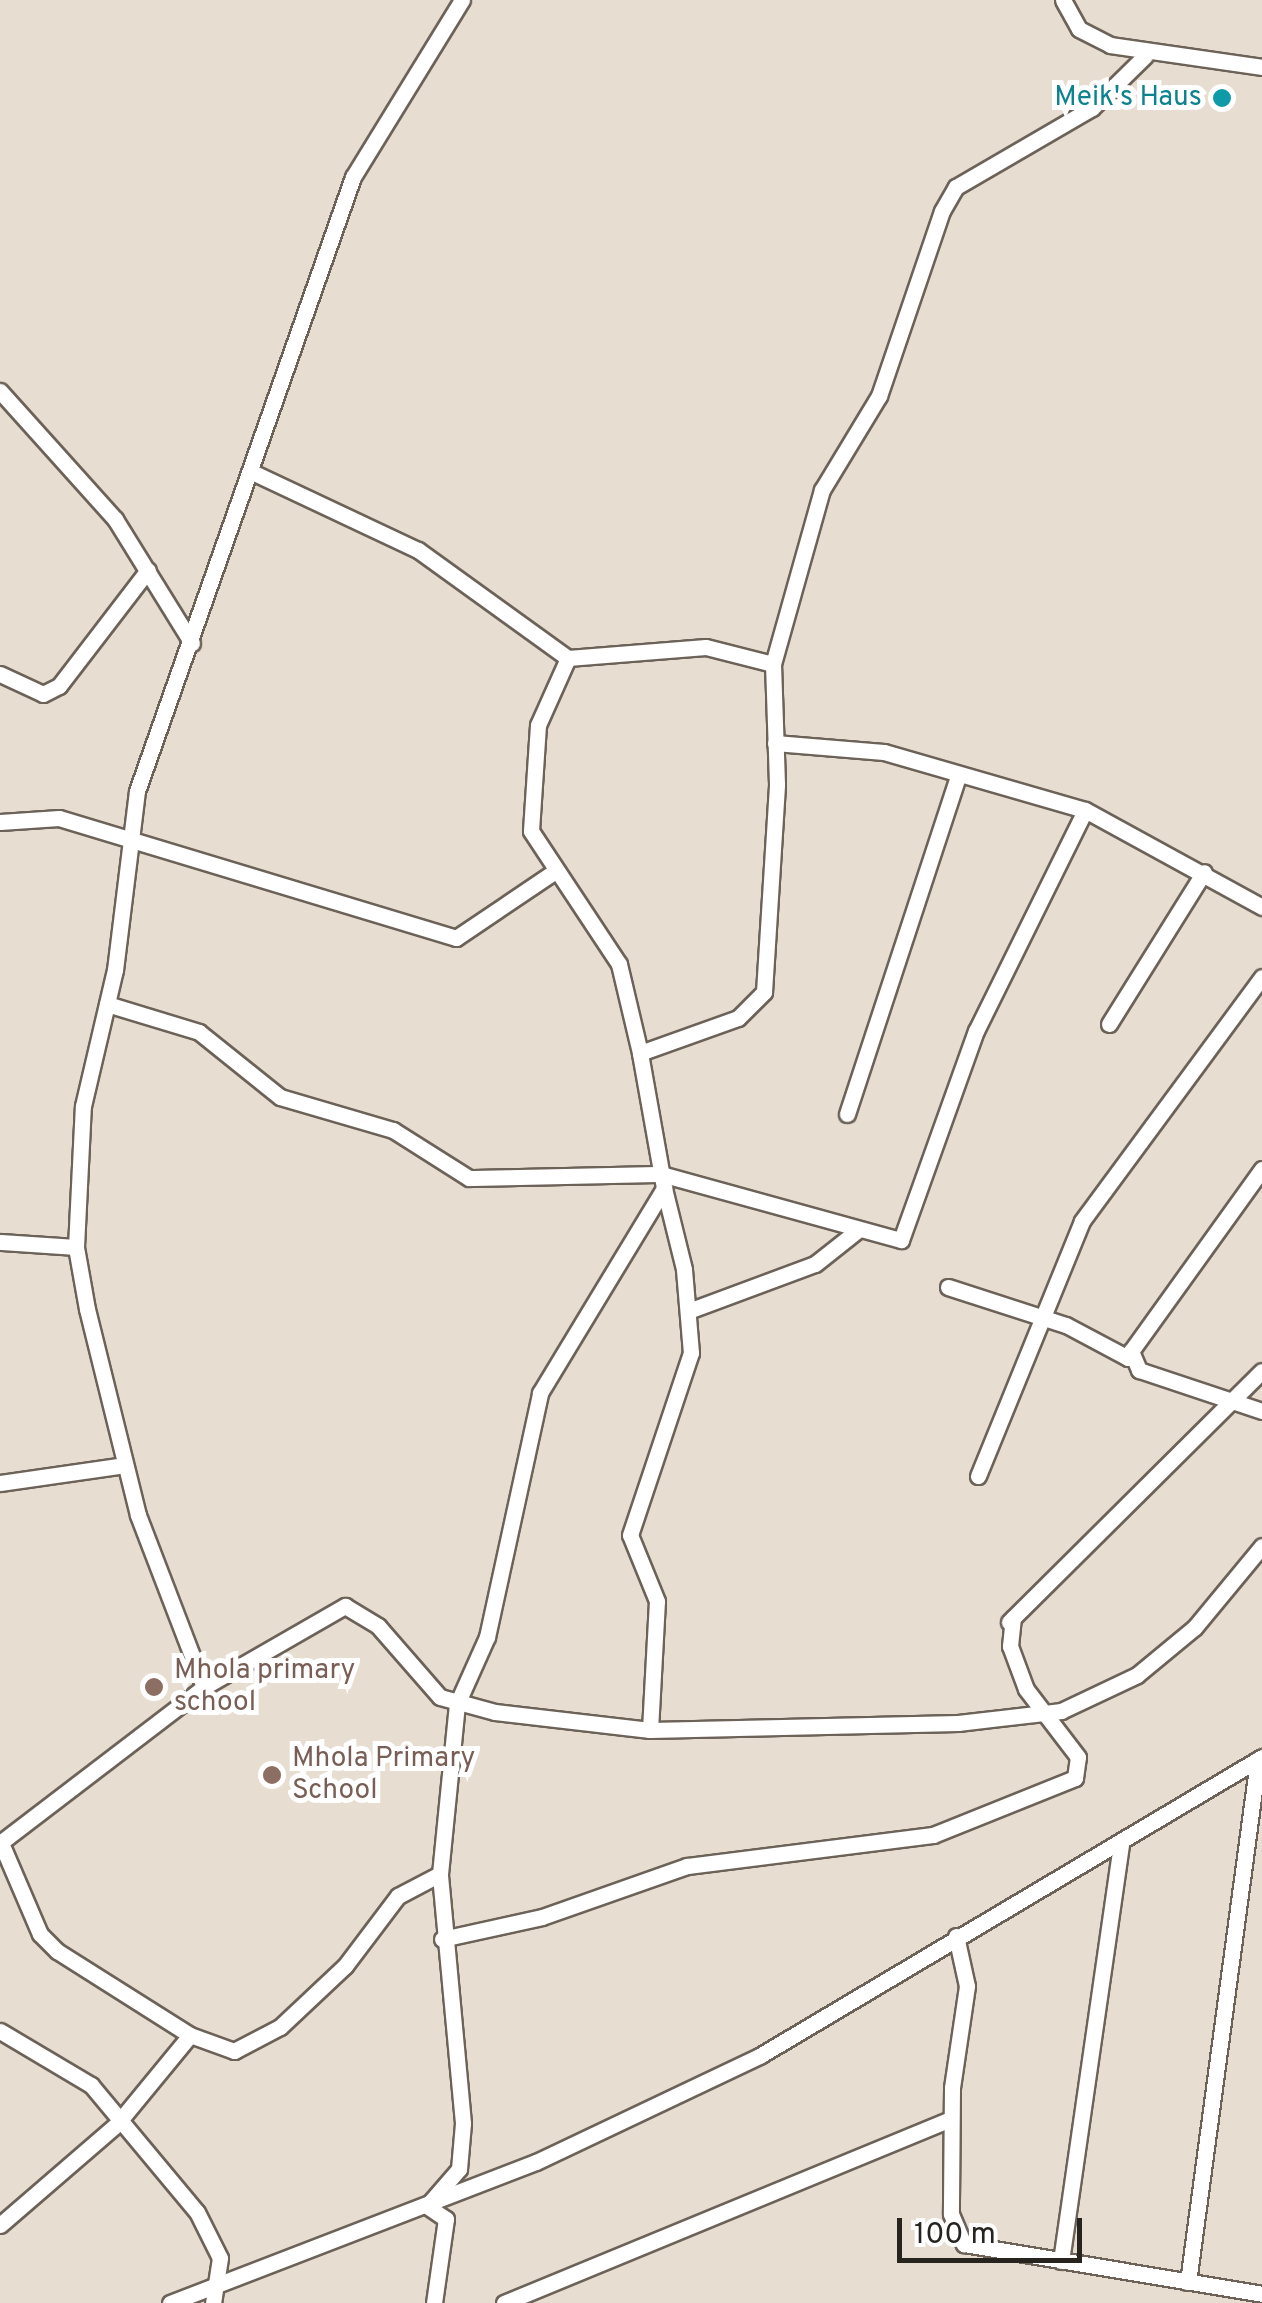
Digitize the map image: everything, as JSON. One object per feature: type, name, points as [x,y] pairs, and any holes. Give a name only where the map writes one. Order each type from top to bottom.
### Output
[{"type":"street","points":[[204,1687],[125,1465],[76,1247],[82,1106],[108,1004],[128,840],[192,643],[254,474],[353,177],[462,0]]},
{"type":"street","points":[[1064,0],[1079,29],[1145,56],[1262,67]]},
{"type":"street","points":[[640,1053],[738,1018],[764,992],[774,743],[773,664],[822,490],[880,396],[956,187],[1092,108],[1145,56]]},
{"type":"street","points":[[0,391],[102,504],[192,643]]},
{"type":"street","points":[[254,474],[418,550],[568,658],[706,647],[773,664]]},
{"type":"street","points":[[0,674],[43,694],[59,686],[148,570]]},
{"type":"street","points":[[568,658],[538,725],[530,779],[531,831],[554,872],[619,964],[691,1310],[688,1372],[642,1476],[630,1535],[657,1601],[650,1730]]},
{"type":"street","points":[[774,743],[831,742],[1084,810],[1262,906]]},
{"type":"street","points":[[847,1114],[958,776]]},
{"type":"street","points":[[108,1004],[199,1032],[289,1102],[393,1130],[469,1178],[662,1181],[895,1241],[910,1230],[976,1031],[1084,810]]},
{"type":"street","points":[[0,822],[59,818],[456,938],[554,872]]},
{"type":"street","points":[[1109,1024],[1204,872]]},
{"type":"street","points":[[978,1476],[1046,1318],[1082,1221],[1262,977]]},
{"type":"street","points":[[948,1287],[1046,1318],[1128,1358],[1262,1169]]},
{"type":"street","points":[[427,2206],[458,2169],[462,2149],[442,1939],[440,1874],[456,1704],[487,1637],[540,1394],[662,1181]]},
{"type":"street","points":[[691,1310],[815,1264],[858,1230]]},
{"type":"street","points":[[0,1242],[76,1247]]},
{"type":"street","points":[[1130,1350],[1139,1370],[1262,1412]]},
{"type":"street","points":[[442,1939],[542,1917],[687,1866],[885,1844],[1014,1810],[1080,1769],[1041,1713],[1010,1646],[1008,1623],[1125,1501],[1238,1404],[1262,1371]]},
{"type":"street","points":[[0,1483],[125,1465]]},
{"type":"street","points":[[440,1874],[398,1896],[345,1966],[262,2040],[234,2052],[190,2034],[40,1934],[0,1843],[204,1687],[345,1606],[456,1704],[650,1730],[1041,1713],[1137,1675],[1195,1627],[1262,1546]]},
{"type":"street","points":[[170,2303],[224,2278],[427,2206],[761,2055],[1260,1759]]},
{"type":"street","points":[[1188,2282],[1260,1759]]},
{"type":"street","points":[[1061,2261],[1121,1842]]},
{"type":"street","points":[[956,1936],[967,1986],[950,2118],[951,2214],[964,2244],[1262,2294]]},
{"type":"street","points":[[0,2031],[91,2085],[116,2124],[197,2212],[224,2278],[213,2303]]},
{"type":"street","points":[[0,2224],[116,2124],[190,2034]]},
{"type":"street","points":[[504,2303],[623,2261],[805,2172],[950,2118]]},
{"type":"street","points":[[427,2206],[446,2219],[434,2303]]},
{"type":"street","points":[[1205,2285],[1210,2303]]},
{"type":"place","name":"Meik's Haus","points":[[1222,98]]},
{"type":"place","name":"Mhola primary school","points":[[154,1687]]},
{"type":"place","name":"Mhola Primary School","points":[[272,1775]]}]
